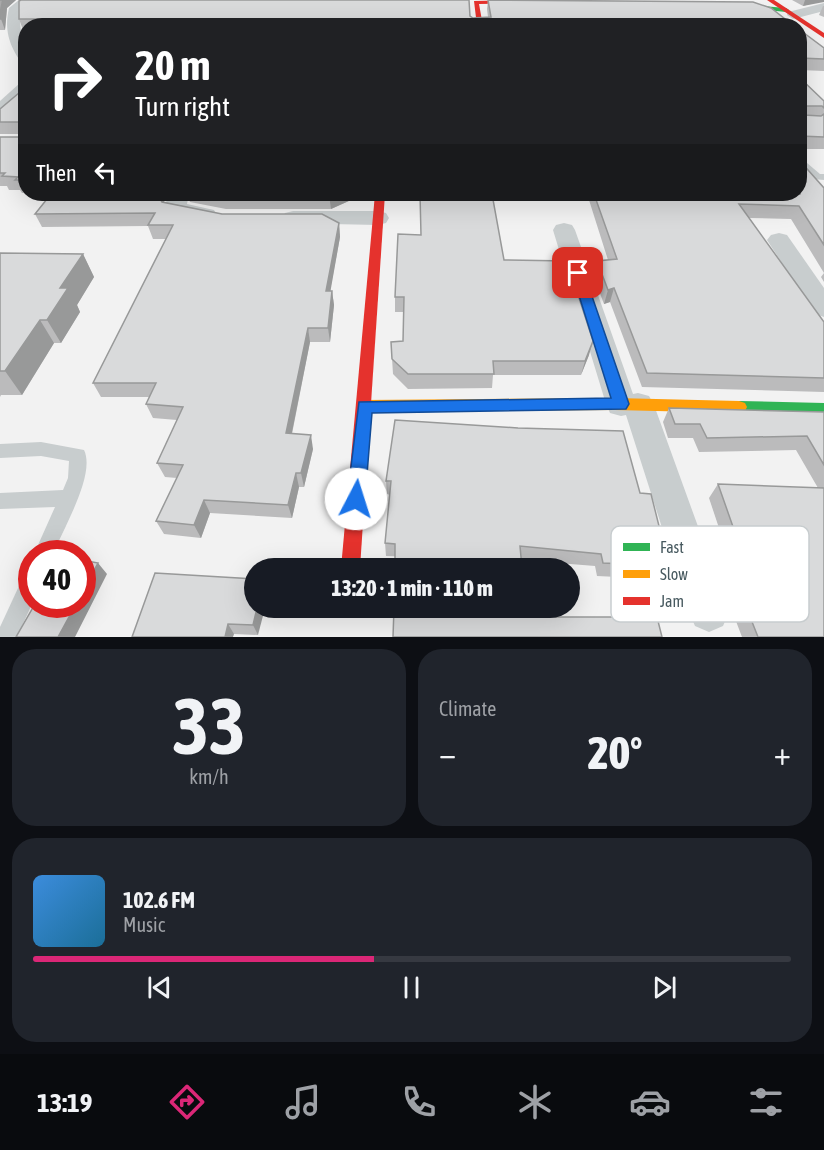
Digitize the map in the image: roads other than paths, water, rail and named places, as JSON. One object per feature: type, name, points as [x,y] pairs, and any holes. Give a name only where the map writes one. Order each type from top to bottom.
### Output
[{"type":"street","points":[[18,33],[12,19],[15,8],[28,0]]},
{"type":"street","points":[[770,0],[797,18]]},
{"type":"street","points":[[477,18],[471,2],[547,2]]},
{"type":"street","points":[[711,4],[752,6],[765,11],[790,13],[824,7]]},
{"type":"street","points":[[807,24],[824,36]]},
{"type":"street","points":[[0,110],[18,93]]},
{"type":"street","points":[[177,201],[175,208],[226,218]]},
{"type":"street","points":[[351,558],[379,201]]},
{"type":"street","points":[[273,218],[378,218]]},
{"type":"street","points":[[564,230],[675,526]]},
{"type":"street","points":[[779,240],[824,308]]},
{"type":"street","points":[[364,406],[629,404],[824,409]]},
{"type":"lane","points":[[807,167],[817,177],[824,177]]},
{"type":"lane","points":[[0,451],[41,449],[78,455],[76,478],[49,540]]},
{"type":"lane","points":[[0,501],[68,498]]},
{"type":"lane","points":[[6,637],[18,611]]}]
